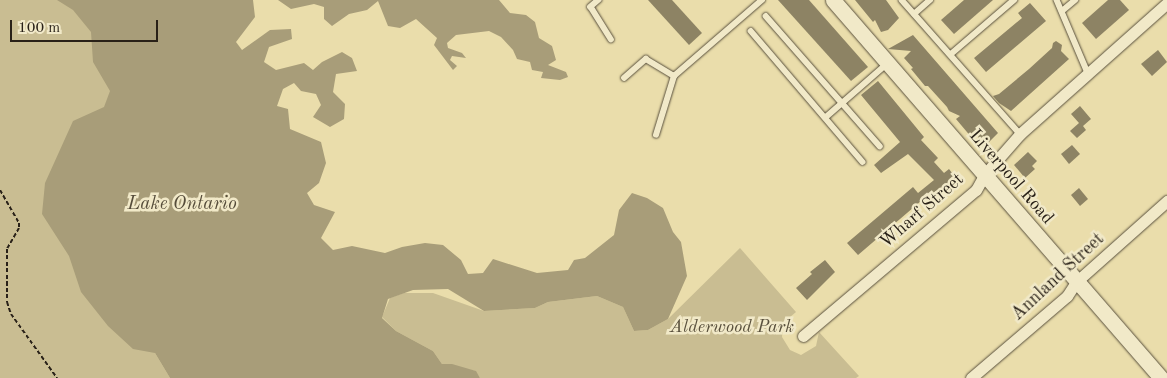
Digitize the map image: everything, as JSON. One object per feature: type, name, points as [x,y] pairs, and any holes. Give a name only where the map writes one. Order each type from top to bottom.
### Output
[{"type":"street","name":"Liverpool Road","points":[[833,0],[985,174],[1158,377]]},
{"type":"street","name":"Wharf Street","points":[[803,336],[976,190],[985,174],[1020,134],[1167,3]]},
{"type":"street","name":"Annland Street","points":[[971,378],[1067,296],[1076,282],[1167,201]]},
{"type":"lane","points":[[598,0],[591,7],[611,39]]},
{"type":"lane","points":[[656,135],[674,76],[762,0]]},
{"type":"lane","points":[[902,0],[1020,134]]},
{"type":"lane","points":[[914,14],[930,0]]},
{"type":"lane","points":[[951,54],[1014,0]]},
{"type":"lane","points":[[1056,0],[1088,73]]},
{"type":"lane","points":[[1062,11],[1075,0]]},
{"type":"lane","points":[[766,16],[880,146]]},
{"type":"lane","points":[[752,30],[863,162]]},
{"type":"lane","points":[[624,78],[646,59],[674,76]]},
{"type":"lane","points":[[826,117],[888,63]]},
{"type":"path","points":[[0,190],[19,223],[19,228],[7,249],[7,302],[11,314],[57,378]]},
{"type":"green space","points":[[0,0],[90,0],[122,64],[155,353],[170,378],[0,378]]},
{"type":"green space","name":"Alderwood Park","points":[[740,248],[796,312],[783,323],[782,337],[790,350],[801,355],[816,346],[819,332],[859,376],[856,378],[480,378],[475,371],[442,364],[433,351],[396,331],[382,317],[390,298],[404,293],[433,293],[484,311],[535,308],[548,302],[597,296],[623,307],[634,331],[648,330],[668,319]]},
{"type":"water","name":"Lake Ontario","points":[[57,0],[253,0],[255,17],[236,42],[242,50],[270,30],[291,29],[292,39],[269,47],[264,62],[276,70],[304,63],[313,70],[322,62],[342,52],[352,58],[357,71],[336,74],[333,92],[345,104],[344,119],[330,127],[313,117],[321,105],[316,94],[301,91],[294,83],[283,89],[277,106],[288,109],[290,129],[321,142],[326,163],[319,183],[307,193],[314,205],[335,212],[321,238],[333,250],[352,246],[385,253],[402,247],[425,243],[443,245],[461,260],[468,274],[483,273],[493,259],[537,273],[568,270],[574,260],[585,258],[614,235],[619,210],[632,193],[647,198],[663,208],[673,232],[681,242],[687,276],[668,319],[648,330],[634,331],[623,307],[597,296],[548,302],[535,308],[484,311],[448,289],[413,290],[388,299],[382,318],[396,331],[433,351],[442,364],[452,364],[476,371],[480,378],[170,378],[155,353],[133,349],[108,326],[81,292],[69,256],[42,214],[45,183],[73,121],[104,107],[110,91],[93,62],[91,32],[73,10]]},
{"type":"water","points":[[278,0],[499,0],[510,13],[526,15],[535,22],[539,38],[552,46],[556,60],[548,65],[566,72],[568,77],[560,80],[541,78],[543,72],[532,70],[530,62],[517,59],[513,50],[501,37],[489,31],[456,35],[447,43],[448,48],[462,53],[466,58],[452,56],[450,60],[457,66],[453,70],[434,45],[437,38],[416,19],[400,28],[388,26],[378,1],[367,10],[349,14],[332,26],[324,19],[324,7],[314,4],[291,9]]},
{"type":"building","points":[[648,0],[672,0],[702,33],[689,45]]},
{"type":"building","points":[[778,0],[809,0],[868,67],[851,81]]},
{"type":"building","points":[[855,0],[886,0],[899,18],[888,30],[881,32],[875,20],[873,22]]},
{"type":"building","points":[[964,0],[993,0],[954,34],[941,20]]},
{"type":"building","points":[[1108,0],[1120,0],[1129,10],[1096,39],[1082,23]]},
{"type":"building","points":[[1030,3],[1046,21],[986,72],[974,58],[1022,18],[1018,13]]},
{"type":"building","points":[[913,35],[998,133],[984,147],[979,145],[978,133],[972,138],[956,119],[960,116],[949,111],[911,69],[913,68],[904,58],[911,51],[888,49]]},
{"type":"building","points":[[1056,41],[1062,45],[1061,51],[1069,59],[1011,111],[999,103],[993,96],[999,94],[1029,69],[1052,48],[1053,43]]},
{"type":"building","points":[[1158,50],[1167,62],[1152,76],[1141,64]]},
{"type":"building","points":[[878,81],[924,137],[921,140],[938,158],[934,162],[944,173],[949,169],[956,178],[930,196],[928,195],[858,255],[847,243],[913,187],[918,193],[934,180],[908,154],[881,173],[874,165],[900,142],[861,95]]},
{"type":"building","points":[[1080,106],[1091,119],[1083,126],[1086,130],[1077,138],[1070,131],[1079,123],[1071,114]]},
{"type":"building","points":[[1072,145],[1080,154],[1069,164],[1061,154]]},
{"type":"building","points":[[1028,152],[1037,161],[1032,166],[1035,169],[1025,178],[1014,165]]},
{"type":"building","points":[[1079,188],[1088,199],[1080,206],[1071,195]]},
{"type":"building","points":[[825,260],[835,272],[807,300],[796,288],[812,274],[810,272]]}]
